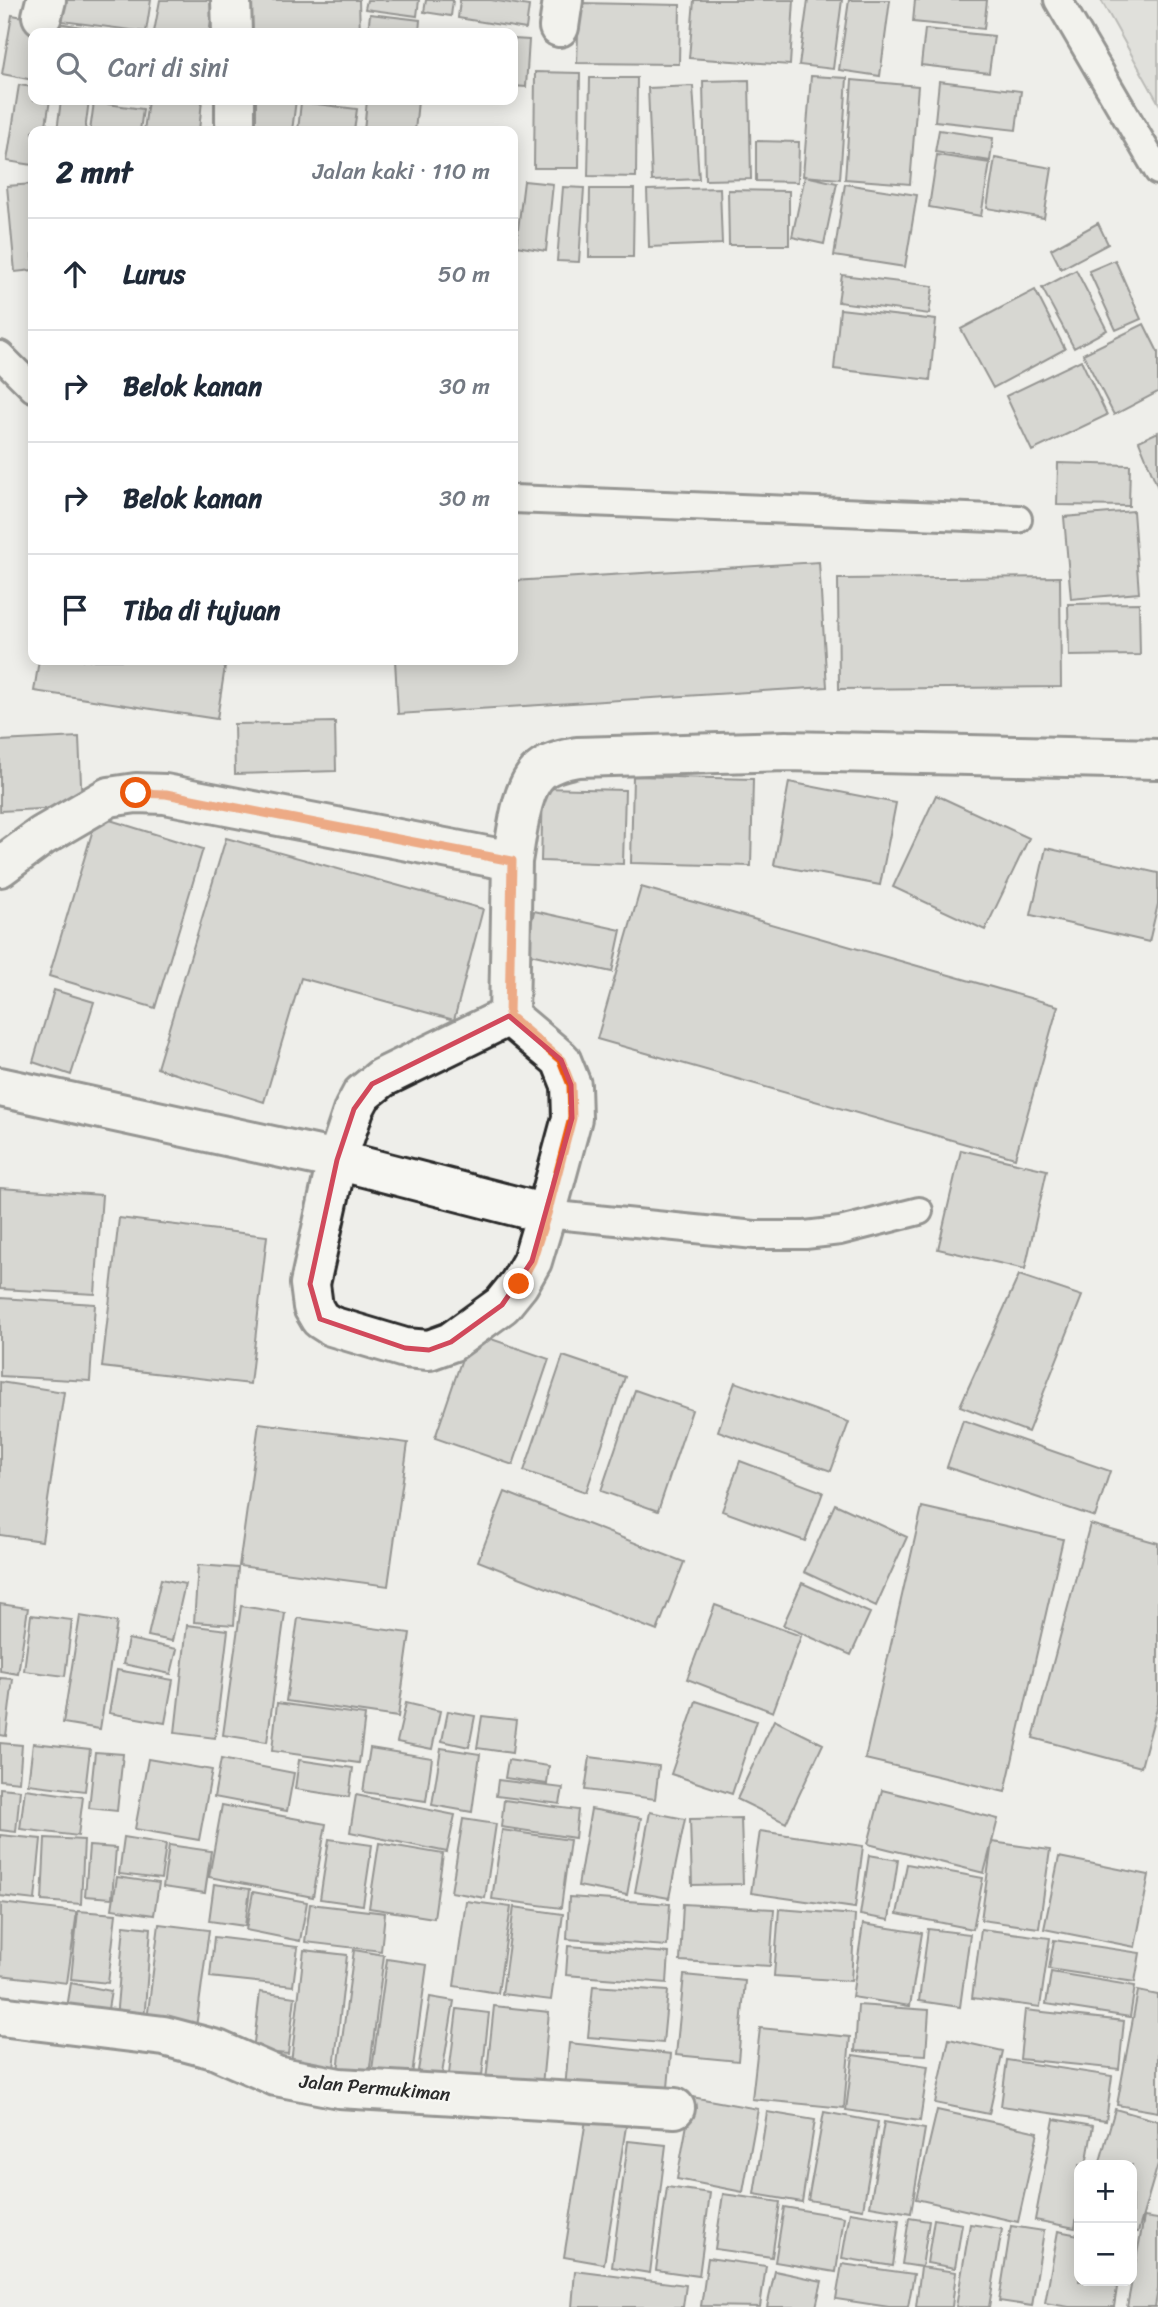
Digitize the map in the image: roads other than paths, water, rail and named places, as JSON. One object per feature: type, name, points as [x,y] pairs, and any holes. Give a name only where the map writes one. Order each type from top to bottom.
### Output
[{"type":"street","points":[[231,0],[232,28]]},
{"type":"street","points":[[509,1016],[512,861],[529,785],[540,771],[557,761],[577,757],[786,751],[1158,759]]},
{"type":"street","points":[[0,867],[42,836],[109,797],[136,793],[166,794],[512,861]]},
{"type":"street","points":[[509,1016],[561,1060],[571,1085],[572,1118],[547,1214],[532,1261],[519,1284],[502,1305],[451,1342],[429,1350],[405,1348],[331,1326],[320,1318],[313,1307],[310,1284],[337,1160],[354,1109],[362,1094],[372,1084],[509,1016]]},
{"type":"street","points":[[0,1087],[337,1160],[547,1214]]},
{"type":"street","name":"Jalan Permukiman","points":[[0,2015],[164,2036],[217,2050],[276,2076],[339,2088],[675,2108]]},
{"type":"lane","points":[[1058,0],[1158,171]]},
{"type":"lane","points":[[0,355],[28,383]]},
{"type":"lane","points":[[518,499],[1018,519]]},
{"type":"lane","points":[[547,1214],[755,1235],[804,1236],[841,1231],[919,1211]]}]
